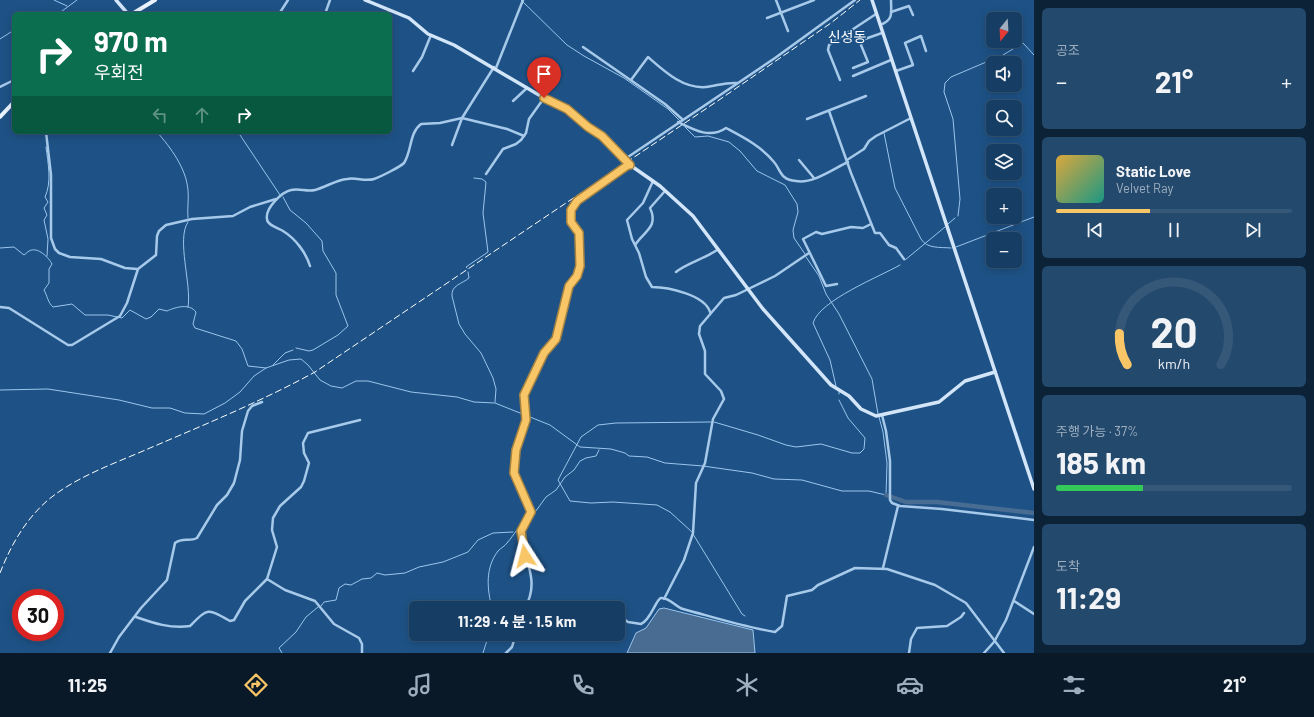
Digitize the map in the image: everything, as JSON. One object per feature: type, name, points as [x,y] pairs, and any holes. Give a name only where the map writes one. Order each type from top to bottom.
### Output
[{"type":"main road","points":[[135,12],[155,0]]},
{"type":"main road","points":[[0,117],[12,104]]},
{"type":"street","points":[[116,0],[126,12]]},
{"type":"street","points":[[280,12],[288,0]]},
{"type":"street","points":[[326,12],[330,0]]},
{"type":"street","points":[[365,0],[409,18],[430,35],[454,45],[544,98],[567,109],[588,127],[602,136],[630,165],[653,181],[693,216],[748,289],[831,385],[849,396],[859,407],[871,415],[882,415],[939,402],[964,381],[995,372]]},
{"type":"street","points":[[776,0],[788,31]]},
{"type":"street","points":[[803,0],[804,4]]},
{"type":"street","points":[[767,18],[814,0]]},
{"type":"street","points":[[625,159],[855,0]]},
{"type":"street","points":[[872,0],[1034,489]]},
{"type":"street","points":[[880,25],[889,21],[891,0]]},
{"type":"street","points":[[452,146],[462,118],[495,68],[522,1]]},
{"type":"street","points":[[891,12],[909,6],[913,15]]},
{"type":"street","points":[[840,80],[828,50],[830,44],[876,14]]},
{"type":"street","points":[[852,68],[868,62],[861,45],[862,40],[882,33]]},
{"type":"street","points":[[412,71],[422,56],[430,35]]},
{"type":"street","points":[[895,72],[913,65],[905,42],[921,36],[926,51]]},
{"type":"street","points":[[583,47],[631,80],[682,119]]},
{"type":"street","points":[[631,80],[648,58],[672,78],[691,85],[706,87],[737,83]]},
{"type":"street","points":[[853,76],[891,60]]},
{"type":"street","points":[[0,87],[12,81]]},
{"type":"street","points":[[512,101],[527,87]]},
{"type":"street","points":[[807,119],[866,96]]},
{"type":"street","points":[[486,174],[503,150],[516,144],[524,136],[529,120],[544,98]]},
{"type":"street","points":[[829,111],[875,233],[880,233],[889,245],[896,248],[904,259]]},
{"type":"street","points":[[310,266],[305,252],[290,236],[268,222],[268,211],[278,199],[289,190],[315,190],[346,179],[369,180],[376,178],[403,164],[414,134],[420,125],[462,118],[507,129],[524,136]]},
{"type":"street","points":[[678,122],[710,134],[718,133],[726,128],[750,141],[775,163],[781,175],[795,182],[814,178],[848,161],[864,149],[869,141],[876,136],[911,118]]},
{"type":"street","points":[[46,134],[51,175],[51,238],[57,251],[70,258],[101,259],[125,268],[138,269]]},
{"type":"street","points":[[799,160],[814,178]]},
{"type":"street","points":[[529,601],[533,580],[525,556],[521,531],[531,512],[523,497],[513,471],[516,450],[526,420],[524,397],[544,353],[556,339],[569,286],[577,276],[580,266],[579,233],[571,222],[573,206],[577,201],[600,184],[630,165]]},
{"type":"street","points":[[653,181],[643,203],[628,218],[635,246],[650,286],[665,287],[686,292],[707,305],[710,312]]},
{"type":"street","points":[[635,246],[653,223],[654,216],[650,208],[665,191]]},
{"type":"street","points":[[0,307],[9,308],[68,345],[72,345],[120,316],[127,303],[138,269],[156,255],[157,236],[159,231],[166,225],[192,220],[233,216],[250,207],[278,199]]},
{"type":"street","points":[[837,284],[826,286],[820,271],[802,240],[813,233],[818,232],[822,234],[851,227],[863,228],[871,224]]},
{"type":"street","points":[[676,272],[681,267],[705,258],[718,250]]},
{"type":"street","points":[[625,620],[628,622],[641,624],[649,617],[659,600],[664,599],[684,560],[694,530],[696,484],[704,463],[713,419],[724,399],[722,393],[710,380],[704,370],[704,351],[699,331],[700,326],[710,312],[718,306],[724,298],[736,295],[775,276],[809,253]]},
{"type":"street","points":[[110,653],[119,638],[150,596],[167,580],[175,543],[182,540],[193,540],[197,538],[217,505],[230,491],[238,469],[242,431],[248,411],[252,406],[262,402]]},
{"type":"street","points":[[882,415],[890,461],[890,500],[898,506],[942,509],[1034,520]]},
{"type":"street","points":[[136,616],[159,624],[176,627],[190,626],[202,614],[209,612],[217,613],[232,621],[236,618],[245,601],[267,579],[277,547],[272,530],[273,518],[280,506],[301,487],[304,481],[309,463],[304,450],[306,436],[308,433],[360,420]]},
{"type":"street","points":[[883,568],[898,506]]},
{"type":"street","points":[[984,653],[994,642],[1014,601],[1034,547]]},
{"type":"street","points":[[664,599],[680,608],[753,628],[775,632],[782,626],[787,596],[812,590],[824,582],[855,568],[883,568],[931,583],[960,599],[968,606],[994,642],[1004,653]]},
{"type":"street","points":[[267,579],[285,590],[315,601],[334,624],[359,638],[362,644],[362,653]]},
{"type":"street","points":[[1014,601],[1034,614]]},
{"type":"street","points":[[909,653],[913,634],[917,628],[947,626],[961,617],[964,613]]},
{"type":"street","points":[[506,653],[512,647],[514,641]]},
{"type":"water","points":[[664,608],[753,630],[755,653],[627,653],[636,633],[646,628],[659,609]]},
{"type":"waterway","points":[[54,0],[67,6]]},
{"type":"waterway","points":[[61,12],[77,0]]},
{"type":"waterway","points":[[521,0],[567,45],[624,78],[668,109],[680,121]]},
{"type":"waterway","points":[[0,39],[12,31]]},
{"type":"waterway","points":[[1003,55],[1023,43],[1034,55]]},
{"type":"waterway","points":[[958,216],[960,199],[953,119],[944,92],[945,83],[951,77],[986,62]]},
{"type":"waterway","points":[[685,127],[695,137],[708,136],[729,142],[740,151],[757,171],[785,185],[797,204],[798,212],[793,230],[794,238],[805,254]]},
{"type":"waterway","points":[[884,133],[895,188],[921,239],[930,246],[951,248]]},
{"type":"waterway","points":[[159,134],[177,159],[187,182],[188,218]]},
{"type":"waterway","points":[[239,134],[280,195]]},
{"type":"waterway","points":[[46,147],[49,179],[45,197],[48,202],[44,208],[47,215],[44,220],[48,239],[47,256]]},
{"type":"waterway","points":[[467,268],[466,267],[488,252],[483,213],[486,182],[482,179],[474,178]]},
{"type":"waterway","points":[[283,197],[290,210],[306,223],[322,241],[323,251],[336,273],[336,295],[348,326],[338,335],[313,350],[309,351],[296,348]]},
{"type":"waterway","points":[[956,247],[1034,217]]},
{"type":"waterway","points":[[948,224],[955,218]]},
{"type":"waterway","points":[[188,222],[184,239],[189,298],[188,307]]},
{"type":"waterway","points":[[905,260],[945,227]]},
{"type":"waterway","points":[[0,248],[14,247],[24,255],[32,250],[43,253],[52,264],[49,269],[49,283],[44,290],[53,307],[72,304],[85,315],[108,315],[122,318],[130,310],[146,319],[151,317],[159,309],[167,311],[178,307],[190,307],[196,312],[193,324],[195,328],[236,341],[242,349],[248,366],[266,368]]},
{"type":"waterway","points":[[806,257],[819,276],[826,294],[839,314],[872,379],[878,414]]},
{"type":"waterway","points":[[836,386],[830,360],[813,323],[818,314],[838,298],[900,265]]},
{"type":"waterway","points":[[468,272],[469,278],[453,289],[452,296],[459,324],[465,334],[481,353],[493,378],[496,389],[495,402]]},
{"type":"waterway","points":[[273,365],[285,353],[293,350]]},
{"type":"waterway","points":[[0,390],[48,389],[119,400],[152,408],[170,408],[185,413],[204,414],[225,403],[240,392],[254,376],[266,368],[289,360],[301,359],[320,380],[331,386],[342,388],[356,381],[368,381],[411,392],[457,397],[474,402],[495,403],[550,425],[580,447],[611,449],[625,453],[629,456],[647,457],[665,463],[703,466],[752,473],[774,479],[802,480],[842,491],[869,491],[886,495],[887,463],[883,432],[879,417]]},
{"type":"waterway","points":[[714,422],[786,445],[796,447],[821,444],[852,453],[860,453],[864,449],[865,438],[848,418],[839,400]]},
{"type":"waterway","points":[[692,532],[670,512],[657,505],[570,501],[558,480],[581,437],[598,425],[616,423],[711,422]]},
{"type":"waterway","points":[[533,515],[546,497],[556,490],[565,477],[574,470],[580,461],[596,456],[599,450]]},
{"type":"waterway","points":[[886,495],[906,502],[937,502],[1034,513]]},
{"type":"waterway","points":[[491,601],[488,579],[491,564],[498,551],[527,520]]},
{"type":"waterway","points":[[321,606],[324,602],[336,600],[339,588],[345,584],[351,585],[362,579],[371,578],[377,573],[385,575],[405,573],[419,567],[443,562],[468,552],[478,540],[493,533],[513,532]]},
{"type":"waterway","points":[[693,534],[742,614],[745,616]]},
{"type":"waterway","points":[[282,653],[279,648],[296,632],[306,617],[318,607]]},
{"type":"waterway","points":[[483,653],[487,641]]},
{"type":"railway","points":[[0,573],[14,543],[32,516],[59,491],[97,471],[275,393],[315,372],[719,100],[831,23],[860,0]]},
{"type":"district","name":"신성동","points":[[847,36]]},
{"type":"route","points":[[525,556],[521,531],[532,514],[523,497],[513,471],[516,450],[526,420],[524,395],[546,349],[556,339],[569,286],[577,276],[580,266],[580,252],[578,245],[579,233],[571,222],[571,210],[577,201],[630,165],[608,141],[584,124],[572,112],[544,98]]}]
